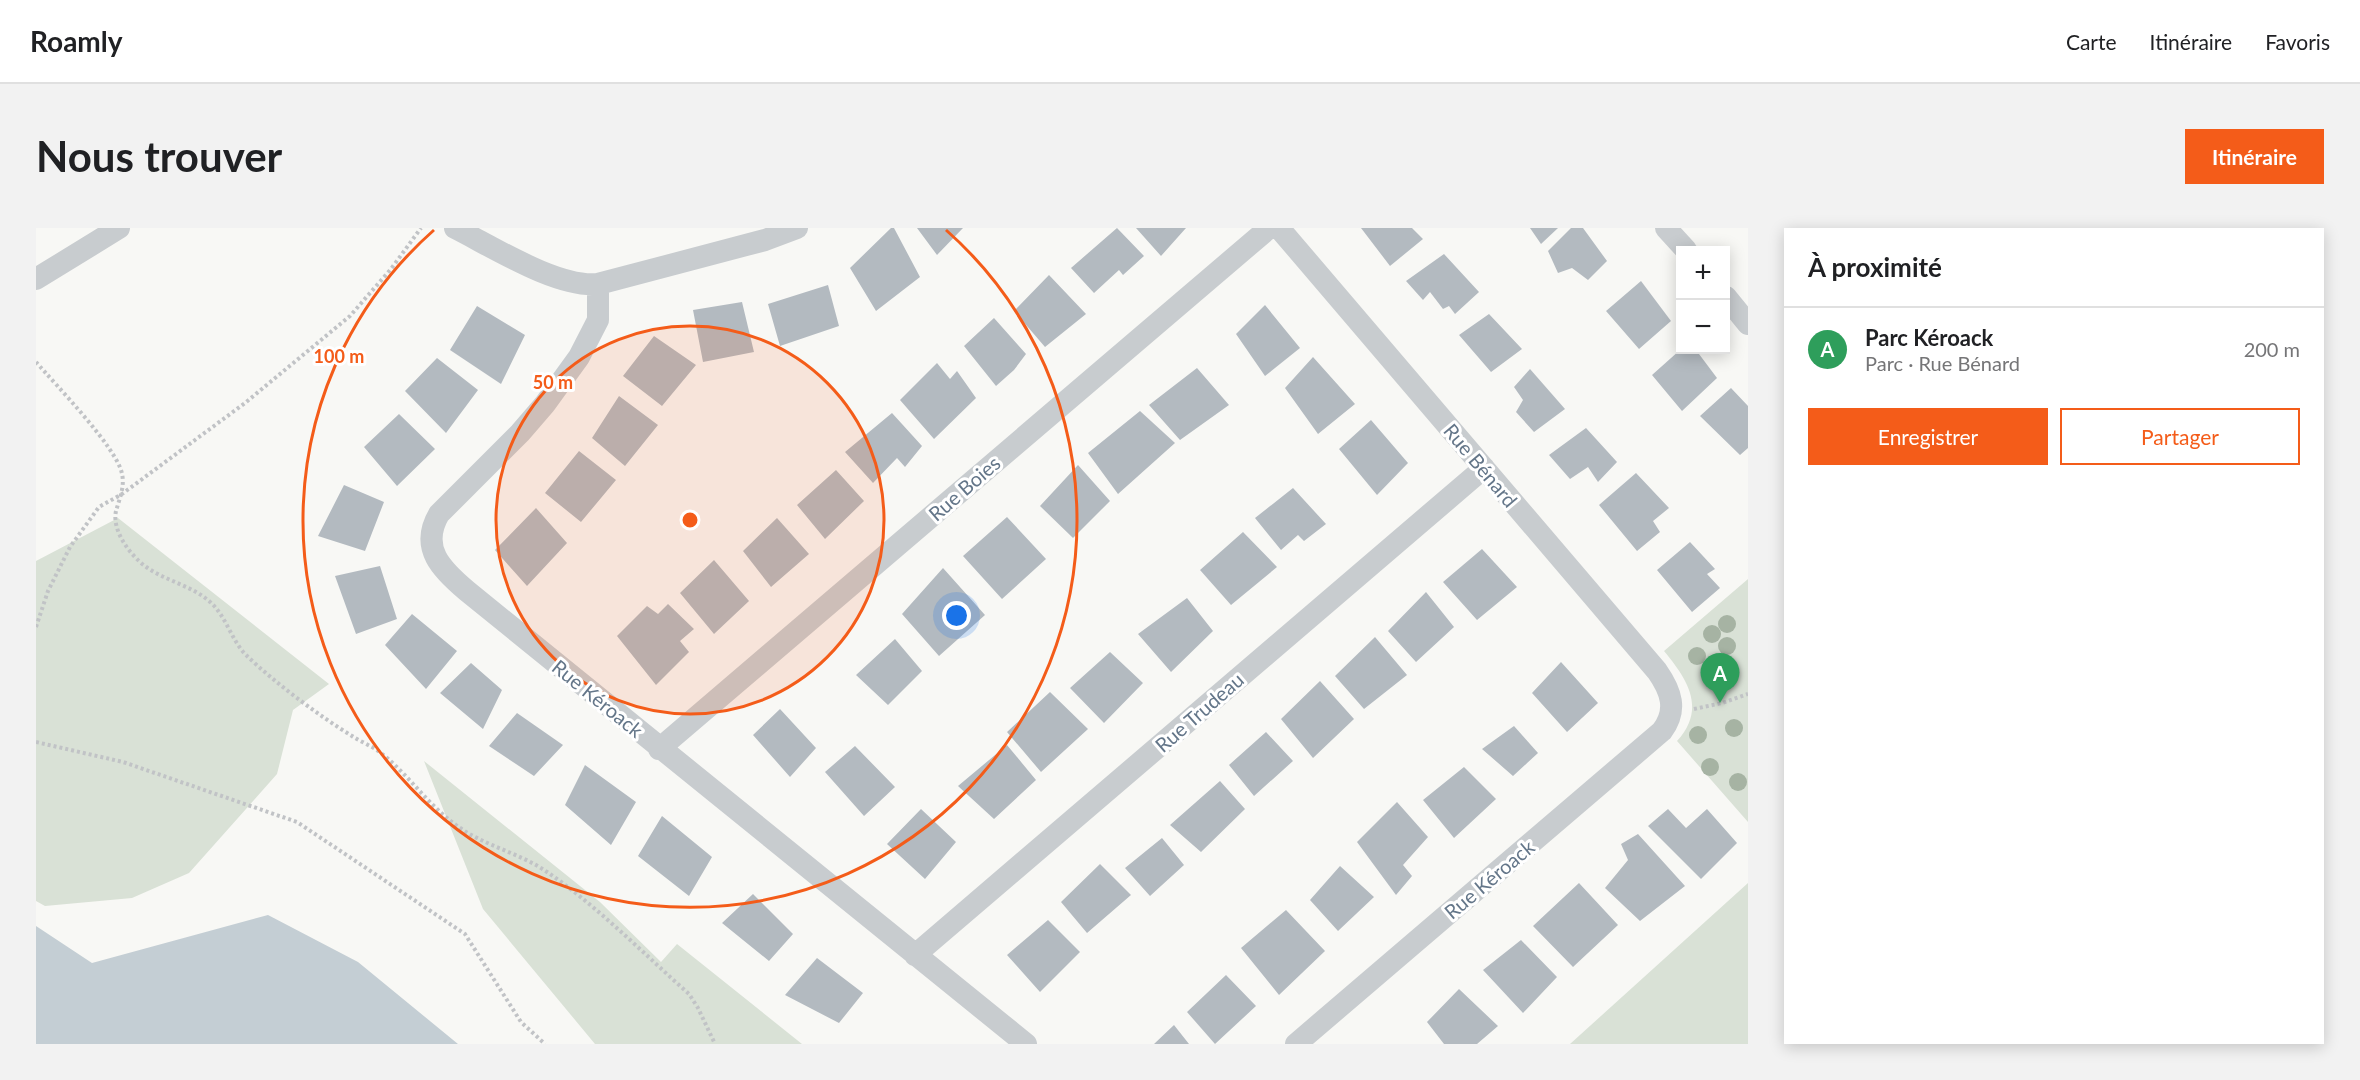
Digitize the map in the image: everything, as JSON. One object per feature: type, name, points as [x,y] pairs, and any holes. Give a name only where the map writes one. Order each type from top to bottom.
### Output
[{"type":"street","points":[[36,279],[119,228]]},
{"type":"street","points":[[455,228],[565,282],[598,284],[765,240],[796,228]]},
{"type":"street","name":"Rue Boies","points":[[659,749],[1269,228]]},
{"type":"street","name":"Rue Bénard","points":[[1279,228],[1657,671],[1669,689],[1672,709]]},
{"type":"street","points":[[1666,228],[1682,246]]},
{"type":"street","name":"Rue Kéroack","points":[[598,284],[598,320],[584,350],[545,404],[474,481],[439,514],[432,530],[432,545],[437,561],[456,582],[659,749],[1026,1044]]},
{"type":"street","points":[[1728,300],[1748,324]]},
{"type":"street","name":"Rue Trudeau","points":[[915,955],[1484,468]]},
{"type":"street","name":"Rue Kéroack","points":[[1296,1044],[1644,748],[1666,726],[1672,709]]},
{"type":"path","points":[[36,627],[48,591],[70,547],[99,507],[122,494],[245,403],[350,316],[386,275],[421,228]]},
{"type":"path","points":[[36,362],[113,453],[122,474],[122,494],[115,514],[117,527],[125,545],[139,561],[159,575],[197,592],[210,601],[244,653],[263,670],[352,736],[380,752],[420,794],[457,826],[546,871],[597,912],[688,994],[698,1008],[715,1044]]},
{"type":"path","points":[[1672,709],[1722,703],[1748,694]]},
{"type":"path","points":[[36,742],[123,762],[297,822],[465,934],[521,1022],[545,1044]]},
{"type":"shaded area","points":[[118,518],[329,684],[293,710],[277,774],[189,873],[132,898],[45,906],[36,901],[36,561]]},
{"type":"shaded area","points":[[1748,579],[1748,822],[1677,741],[1691,717],[1692,705],[1686,683],[1664,651]]},
{"type":"shaded area","points":[[424,761],[600,902],[661,962],[677,944],[802,1044],[595,1044],[483,909]]},
{"type":"shaded area","points":[[1748,883],[1748,1044],[1570,1044]]},
{"type":"shaded area","points":[[268,915],[358,962],[458,1044],[36,1044],[36,926],[92,963]]},
{"type":"building","points":[[891,228],[894,228],[920,277],[876,311],[850,268]]},
{"type":"building","points":[[917,228],[963,228],[937,255]]},
{"type":"building","points":[[1117,228],[1144,256],[1123,275],[1119,270],[1094,293],[1071,268]]},
{"type":"building","points":[[1136,228],[1186,228],[1161,256]]},
{"type":"building","points":[[1361,228],[1412,228],[1423,239],[1390,266]]},
{"type":"building","points":[[1530,228],[1558,228],[1541,244]]},
{"type":"building","points":[[1571,228],[1583,228],[1607,261],[1588,280],[1572,268],[1558,273],[1548,251]]},
{"type":"building","points":[[1444,254],[1479,292],[1455,314],[1449,306],[1443,309],[1430,292],[1423,300],[1406,281]]},
{"type":"building","points":[[1049,275],[1086,314],[1045,347],[1014,311]]},
{"type":"building","points":[[1641,281],[1671,321],[1639,349],[1606,311]]},
{"type":"building","points":[[828,285],[839,326],[780,346],[768,304]]},
{"type":"building","points":[[742,302],[754,352],[703,362],[693,310]]},
{"type":"building","points":[[1265,305],[1300,348],[1265,376],[1236,334]]},
{"type":"building","points":[[477,306],[525,335],[501,384],[450,350]]},
{"type":"building","points":[[1489,314],[1522,349],[1491,372],[1459,335]]},
{"type":"building","points":[[994,318],[1026,354],[1014,370],[996,386],[964,346]]},
{"type":"building","points":[[654,336],[696,365],[662,406],[623,376]]},
{"type":"building","points":[[1676,354],[1699,354],[1717,378],[1682,411],[1652,375]]},
{"type":"building","points":[[1313,357],[1355,404],[1318,434],[1285,388]]},
{"type":"building","points":[[437,358],[478,390],[446,433],[405,391]]},
{"type":"building","points":[[937,363],[950,379],[957,371],[976,398],[934,439],[900,400]]},
{"type":"building","points":[[1197,368],[1229,405],[1180,440],[1149,405]]},
{"type":"building","points":[[1530,369],[1565,409],[1534,432],[1516,412],[1523,400],[1514,387]]},
{"type":"building","points":[[1731,388],[1748,406],[1748,448],[1740,455],[1700,416]]},
{"type":"building","points":[[619,396],[658,425],[625,466],[592,438]]},
{"type":"building","points":[[1140,411],[1175,443],[1118,494],[1088,453]]},
{"type":"building","points":[[892,413],[922,446],[905,467],[897,458],[873,483],[845,452]]},
{"type":"building","points":[[399,414],[435,449],[397,486],[364,447]]},
{"type":"building","points":[[1371,420],[1408,463],[1377,495],[1339,449]]},
{"type":"building","points":[[1586,428],[1617,462],[1598,482],[1588,467],[1570,479],[1549,455]]},
{"type":"building","points":[[579,451],[616,480],[581,522],[545,493]]},
{"type":"building","points":[[1078,465],[1110,501],[1073,538],[1040,506]]},
{"type":"building","points":[[836,470],[864,501],[825,539],[797,505]]},
{"type":"building","points":[[1636,473],[1669,508],[1653,521],[1660,532],[1637,551],[1599,505]]},
{"type":"building","points":[[344,485],[384,502],[365,551],[318,536]]},
{"type":"building","points":[[1293,488],[1326,524],[1304,541],[1298,535],[1281,550],[1255,518]]},
{"type":"building","points":[[536,508],[567,543],[527,586],[495,550]]},
{"type":"building","points":[[1007,517],[1046,559],[1002,599],[963,556]]},
{"type":"building","points":[[777,518],[809,554],[771,587],[743,551]]},
{"type":"building","points":[[1243,532],[1277,567],[1231,605],[1200,570]]},
{"type":"building","points":[[1690,542],[1715,569],[1707,574],[1720,588],[1692,612],[1657,570]]},
{"type":"building","points":[[1482,549],[1517,587],[1477,620],[1443,582]]},
{"type":"building","points":[[714,560],[749,601],[714,634],[680,593]]},
{"type":"building","points":[[380,566],[397,619],[356,634],[335,576]]},
{"type":"building","points":[[943,568],[985,615],[939,656],[902,614]]},
{"type":"building","points":[[1426,592],[1454,627],[1416,662],[1388,631]]},
{"type":"building","points":[[1187,598],[1213,631],[1171,672],[1138,634]]},
{"type":"building","points":[[668,604],[694,629],[680,641],[689,652],[656,685],[617,636],[647,606],[658,614]]},
{"type":"building","points":[[412,614],[457,651],[426,689],[385,645]]},
{"type":"building","points":[[1375,637],[1407,675],[1364,709],[1335,676]]},
{"type":"building","points":[[895,639],[922,671],[888,705],[856,675]]},
{"type":"building","points":[[1110,652],[1143,683],[1104,723],[1070,688]]},
{"type":"building","points":[[1561,662],[1598,703],[1567,732],[1532,693]]},
{"type":"building","points":[[471,663],[502,690],[483,729],[440,693]]},
{"type":"building","points":[[1320,681],[1354,719],[1313,758],[1281,719]]},
{"type":"building","points":[[1050,692],[1088,729],[1041,772],[1007,732]]},
{"type":"building","points":[[780,709],[816,748],[790,777],[753,735]]},
{"type":"building","points":[[517,713],[563,745],[534,776],[489,746]]},
{"type":"building","points":[[1514,726],[1538,753],[1513,776],[1482,749]]},
{"type":"building","points":[[1266,732],[1293,761],[1254,796],[1229,765]]},
{"type":"building","points":[[1007,745],[1036,780],[994,819],[958,786]]},
{"type":"building","points":[[855,746],[895,787],[864,816],[825,772]]},
{"type":"building","points":[[585,765],[636,802],[611,845],[565,805]]},
{"type":"building","points":[[1464,767],[1496,799],[1454,838],[1423,800]]},
{"type":"building","points":[[1220,781],[1245,809],[1201,852],[1170,825]]},
{"type":"building","points":[[1397,802],[1428,837],[1403,865],[1412,876],[1396,895],[1357,842]]},
{"type":"building","points":[[921,809],[956,842],[925,879],[887,844]]},
{"type":"building","points":[[1668,809],[1686,828],[1707,809],[1737,843],[1701,879],[1648,826]]},
{"type":"building","points":[[662,816],[712,857],[689,896],[638,856]]},
{"type":"building","points":[[1638,834],[1685,886],[1640,921],[1605,888],[1628,860],[1621,844]]},
{"type":"building","points":[[1162,838],[1184,865],[1150,896],[1125,868]]},
{"type":"building","points":[[1100,864],[1131,895],[1087,933],[1061,902]]},
{"type":"building","points":[[1340,866],[1374,897],[1338,931],[1310,900]]},
{"type":"building","points":[[1579,883],[1618,925],[1573,967],[1533,926]]},
{"type":"building","points":[[753,894],[793,934],[769,961],[722,923]]},
{"type":"building","points":[[1286,910],[1325,951],[1279,995],[1241,948]]},
{"type":"building","points":[[1048,920],[1080,952],[1040,992],[1007,955]]},
{"type":"building","points":[[1521,940],[1557,977],[1523,1013],[1483,970]]},
{"type":"building","points":[[817,958],[863,993],[839,1023],[785,995]]},
{"type":"building","points":[[1226,975],[1256,1006],[1215,1044],[1187,1012]]},
{"type":"building","points":[[1459,989],[1498,1026],[1477,1044],[1444,1044],[1427,1022]]},
{"type":"building","points":[[1174,1025],[1189,1044],[1154,1044]]},
{"type":"place","name":"Parc Kéroack","points":[[1720,703]]}]
